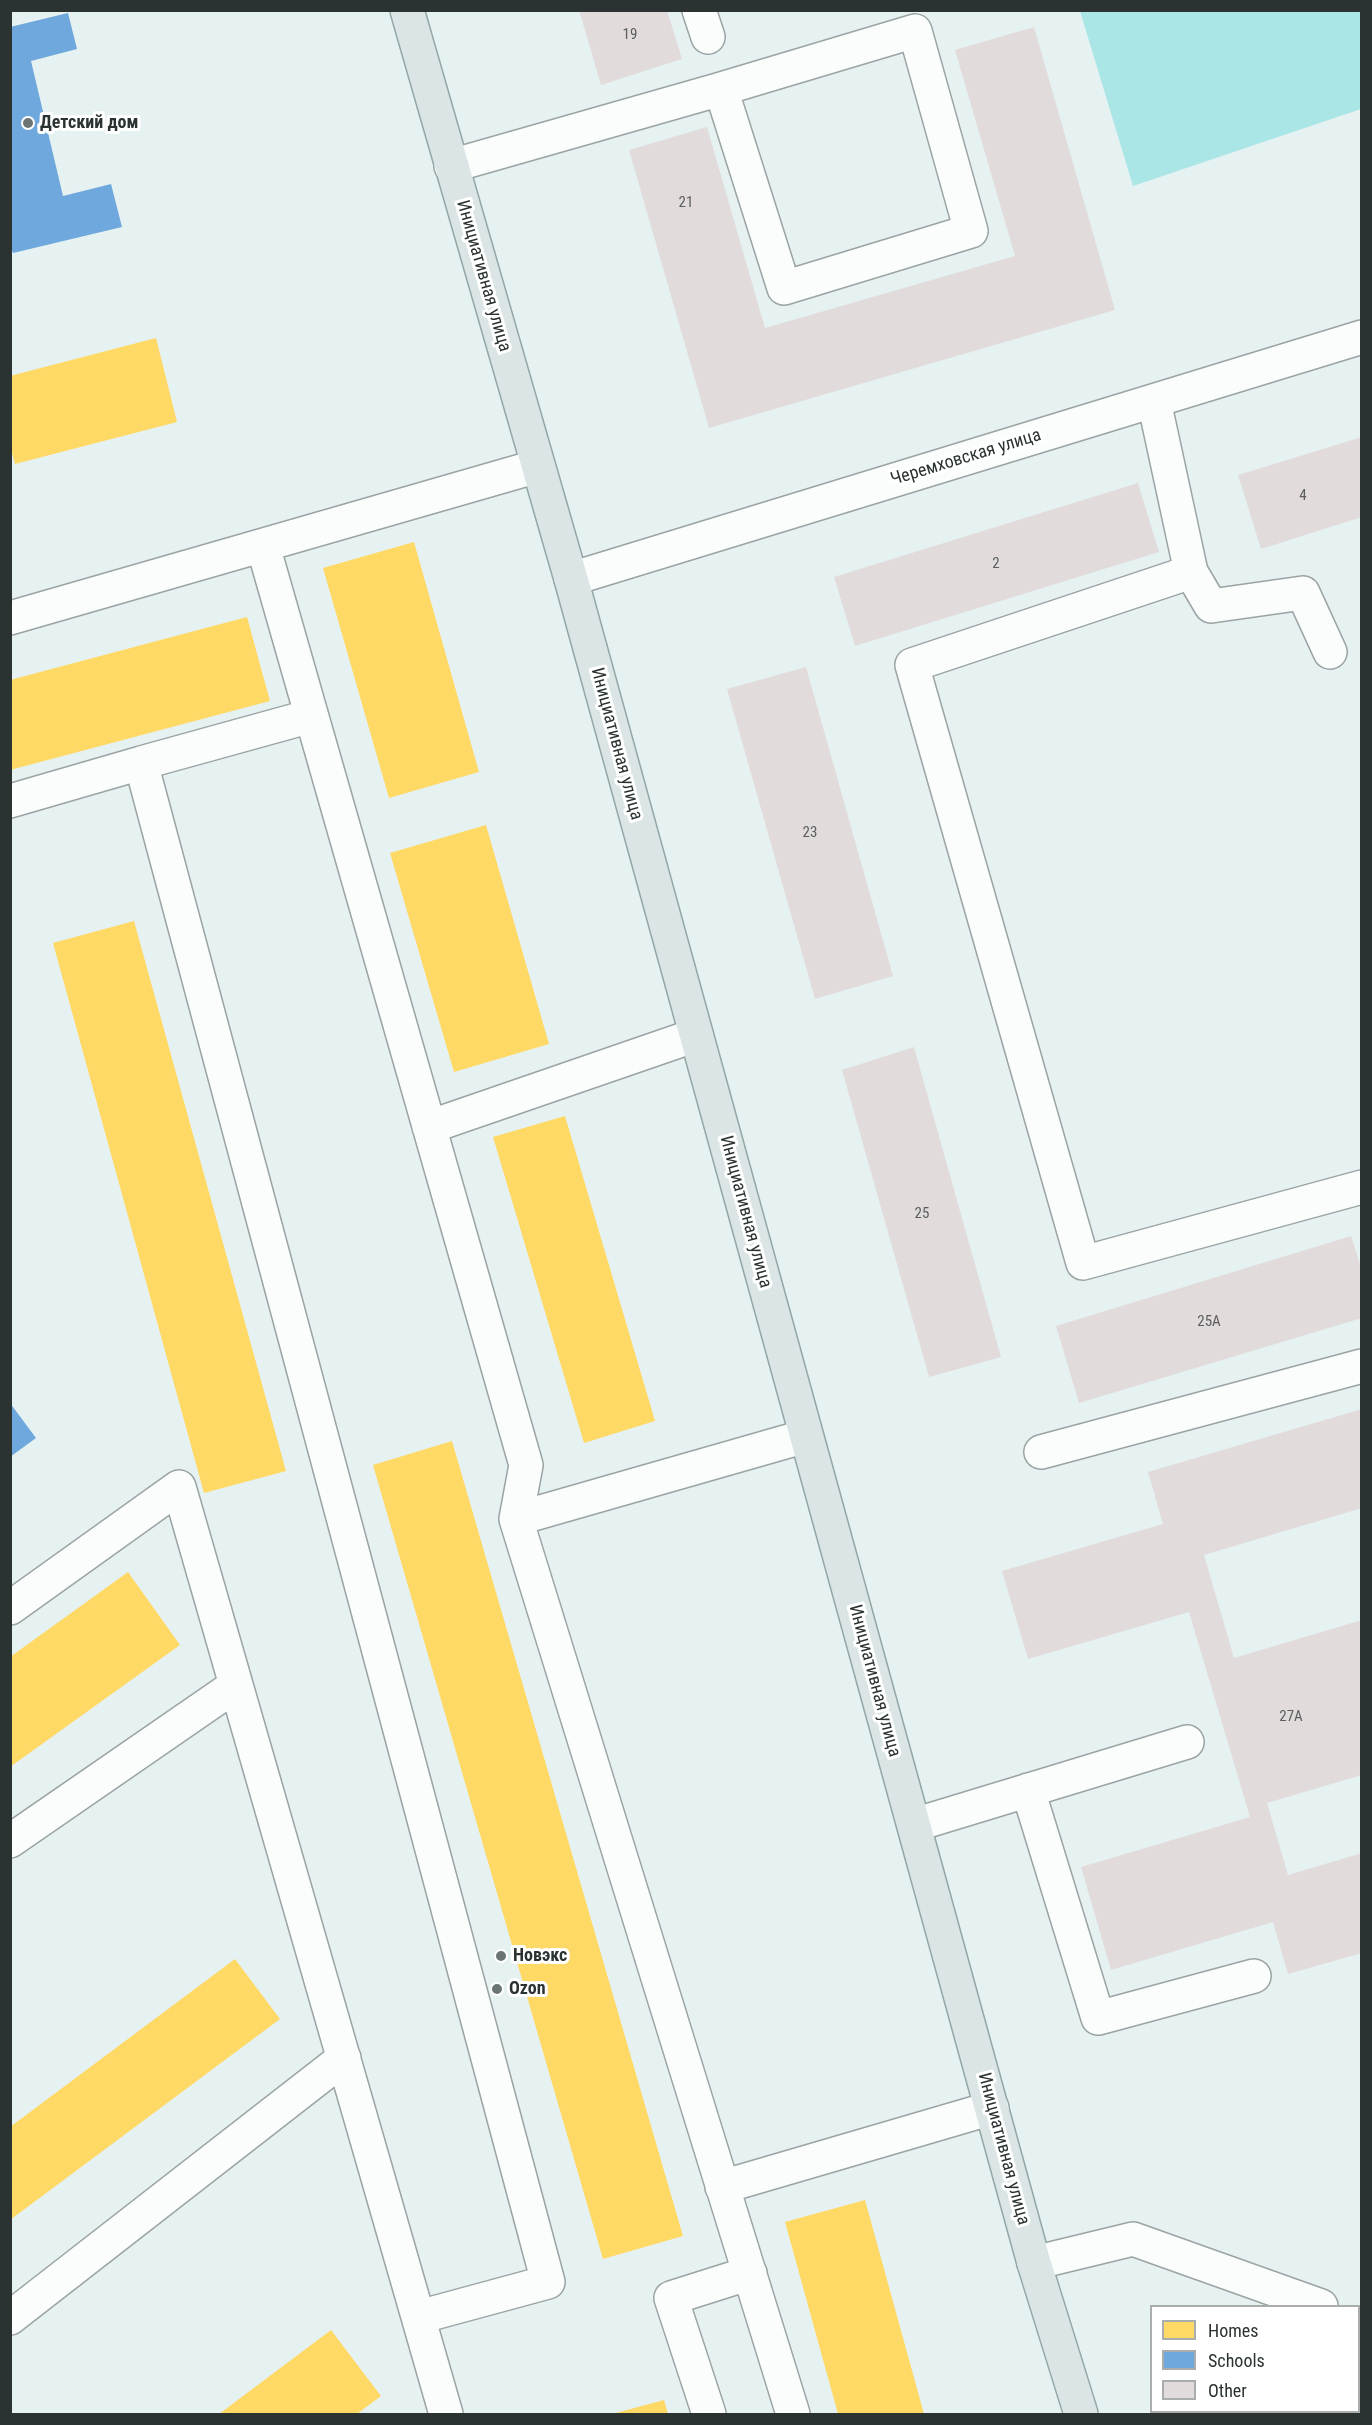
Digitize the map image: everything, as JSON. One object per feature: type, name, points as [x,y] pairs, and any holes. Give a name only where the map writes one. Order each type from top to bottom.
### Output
[{"type":"main road","name":"Инициативная улица","points":[[407,10],[571,579],[1034,2263],[1081,2415]]},
{"type":"street","points":[[451,166],[915,31],[971,231],[784,288],[721,89]]},
{"type":"street","name":"Черемховская улица","points":[[571,579],[1362,337]]},
{"type":"street","points":[[1154,400],[1191,572],[1211,606],[1303,593],[1330,652]]},
{"type":"street","points":[[10,618],[538,466]]},
{"type":"street","points":[[263,546],[526,1465],[516,1520],[793,2415]]},
{"type":"street","points":[[1191,572],[912,665],[1083,1263],[1362,1187]]},
{"type":"street","points":[[10,801],[311,716]]},
{"type":"street","points":[[141,763],[548,2282],[419,2317]]},
{"type":"street","points":[[429,1127],[696,1035]]},
{"type":"street","points":[[1041,1452],[1362,1366]]},
{"type":"street","points":[[516,1520],[807,1436]]},
{"type":"street","points":[[10,1608],[179,1487],[446,2415]]},
{"type":"street","points":[[10,1841],[236,1685]]},
{"type":"street","points":[[914,1825],[1187,1742]]},
{"type":"street","points":[[1028,1790],[1098,2018],[1254,1976]]},
{"type":"street","points":[[10,2318],[344,2058]]},
{"type":"street","points":[[722,2187],[992,2108]]},
{"type":"street","points":[[1034,2263],[1134,2239],[1316,2305]]},
{"type":"street","points":[[709,2415],[671,2298],[750,2273]]},
{"type":"shaded area","points":[[1080,11],[1361,11],[1361,109],[1133,186]]},
{"type":"building: Homes","points":[[156,338],[177,422],[15,464],[10,445],[10,376]]},
{"type":"building: Homes","points":[[414,542],[479,772],[389,798],[323,568]]},
{"type":"building: Homes","points":[[247,617],[270,701],[10,770],[10,680]]},
{"type":"building: Homes","points":[[486,825],[549,1044],[454,1072],[390,853]]},
{"type":"building: Homes","points":[[134,921],[286,1471],[204,1493],[53,943]]},
{"type":"building: Homes","points":[[565,1116],[655,1421],[584,1443],[493,1137]]},
{"type":"building: Homes","points":[[452,1441],[683,2236],[603,2259],[373,1465]]},
{"type":"building: Homes","points":[[128,1572],[180,1645],[10,1767],[10,1657]]},
{"type":"building: Homes","points":[[235,1959],[280,2019],[10,2220],[10,2127]]},
{"type":"building: Homes","points":[[865,2200],[924,2414],[838,2414],[785,2222]]},
{"type":"building: Homes","points":[[331,2330],[381,2396],[357,2414],[219,2414]]},
{"type":"building: Homes","points":[[664,2400],[668,2414],[612,2414]]},
{"type":"building: Schools","name":"Детский дом","points":[[68,13],[77,49],[31,61],[63,196],[111,184],[122,227],[13,253],[10,244],[10,27]]},
{"type":"building: Schools","points":[[10,1403],[36,1438],[10,1457]]},
{"type":"building: Other","points":[[579,10],[667,10],[682,59],[601,85]]},
{"type":"building: Other","points":[[1034,27],[1115,310],[709,428],[629,150],[707,127],[765,328],[1015,256],[955,50]]},
{"type":"building: Other","points":[[1362,437],[1362,517],[1261,549],[1238,475]]},
{"type":"building: Other","points":[[1138,483],[1159,552],[855,646],[834,577]]},
{"type":"building: Other","points":[[806,667],[893,976],[815,999],[727,689]]},
{"type":"building: Other","points":[[914,1047],[1001,1357],[929,1377],[842,1070]]},
{"type":"building: Other","points":[[1351,1236],[1362,1270],[1362,1318],[1079,1403],[1056,1326]]},
{"type":"building: Other","points":[[1362,1409],[1362,1508],[1204,1555],[1234,1658],[1362,1620],[1362,1775],[1267,1803],[1288,1875],[1362,1853],[1362,1953],[1288,1974],[1273,1922],[1111,1970],[1081,1867],[1250,1817],[1189,1612],[1028,1659],[1002,1571],[1163,1524],[1148,1472]]},
{"type":"building: Other","points":[[1334,2413],[1334,2414],[1262,2414]]},
{"type":"place","name":"Детский дом","points":[[28,123]]},
{"type":"place","name":"Новэкс","points":[[501,1956]]},
{"type":"place","name":"Ozon","points":[[497,1989]]}]
